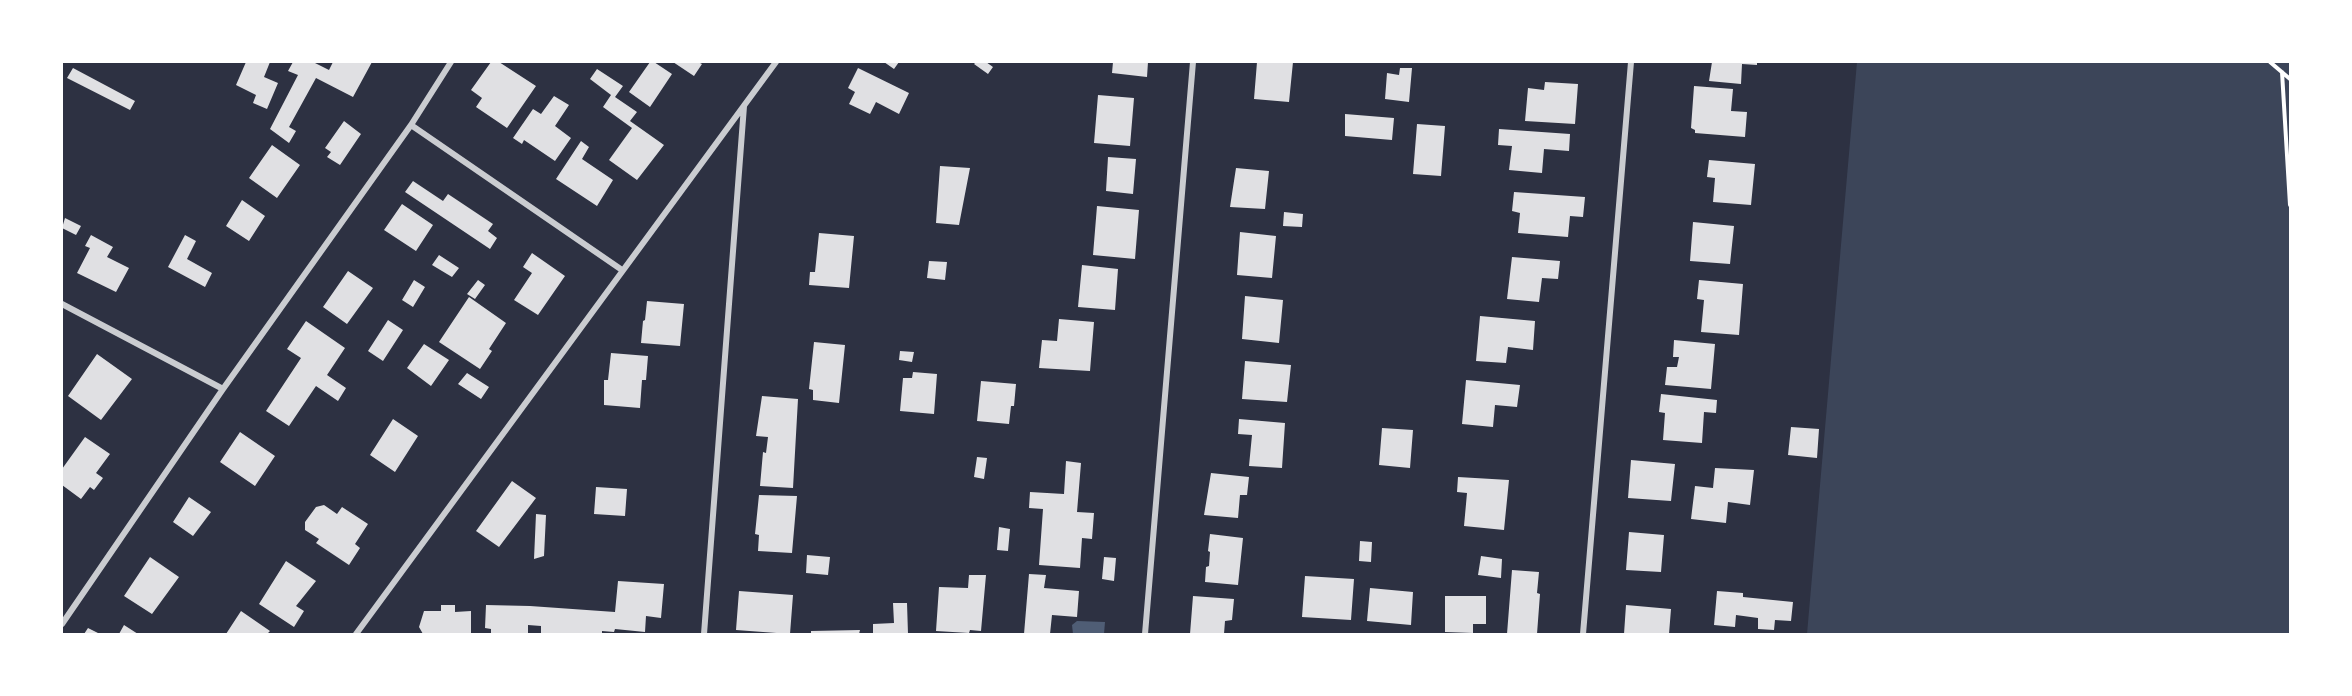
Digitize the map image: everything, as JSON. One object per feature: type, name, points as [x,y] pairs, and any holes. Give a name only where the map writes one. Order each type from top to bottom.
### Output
[{"type":"street","points":[[62,624],[223,388],[411,125],[451,62]]},
{"type":"street","points":[[356,634],[776,62]]},
{"type":"street","points":[[1145,634],[1193,62]]},
{"type":"street","points":[[1583,634],[1631,62]]},
{"type":"street","points":[[704,634],[744,106]]},
{"type":"street","points":[[411,125],[622,270]]},
{"type":"street","points":[[62,304],[223,388]]},
{"type":"path","points":[[2270,62],[2290,79]]},
{"type":"path","points":[[2283,72],[2290,71]]},
{"type":"path","points":[[2283,72],[2290,205]]},
{"type":"shaded area","points":[[1857,62],[2290,62],[2290,634],[1807,634]]},
{"type":"shaded area","points":[[1077,621],[1105,622],[1104,634],[1073,634],[1072,625]]},
{"type":"building","points":[[246,62],[270,62],[264,77],[278,83],[267,109],[253,103],[256,95],[236,85]]},
{"type":"building","points":[[293,62],[313,62],[329,70],[333,62],[372,62],[353,97],[316,78],[289,127],[296,131],[289,143],[270,129],[298,75],[288,71]]},
{"type":"building","points":[[491,62],[499,62],[536,86],[507,128],[476,107],[482,98],[471,90]]},
{"type":"building","points":[[650,62],[654,62],[672,74],[650,107],[629,92]]},
{"type":"building","points":[[673,62],[698,62],[702,64],[694,76]]},
{"type":"building","points":[[884,62],[899,62],[894,69]]},
{"type":"building","points":[[986,62],[993,67],[988,74],[974,64]]},
{"type":"building","points":[[1113,62],[1148,62],[1147,77],[1112,73]]},
{"type":"building","points":[[1257,62],[1293,62],[1289,102],[1254,99]]},
{"type":"building","points":[[1712,62],[1757,62],[1757,65],[1742,64],[1741,84],[1709,81]]},
{"type":"building","points":[[73,68],[135,101],[130,110],[67,78]]},
{"type":"building","points":[[858,68],[909,93],[899,114],[876,102],[870,114],[849,104],[855,92],[848,88]]},
{"type":"building","points":[[1400,68],[1412,68],[1409,102],[1385,99],[1387,73],[1399,75]]},
{"type":"building","points":[[597,69],[623,86],[615,97],[637,112],[630,121],[664,145],[637,180],[609,160],[632,128],[603,107],[611,95],[590,79]]},
{"type":"building","points":[[1545,82],[1578,84],[1575,124],[1525,121],[1528,88],[1544,90]]},
{"type":"building","points":[[1694,86],[1733,89],[1731,111],[1747,112],[1745,137],[1695,133],[1695,130],[1691,128]]},
{"type":"building","points":[[1098,95],[1134,98],[1130,146],[1094,143]]},
{"type":"building","points":[[554,96],[569,105],[555,126],[571,138],[555,161],[524,140],[522,144],[513,138],[533,109],[541,114]]},
{"type":"building","points":[[1345,114],[1394,118],[1392,140],[1345,136]]},
{"type":"building","points":[[344,121],[361,134],[340,165],[327,157],[331,152],[325,148]]},
{"type":"building","points":[[1417,124],[1445,126],[1441,176],[1413,174]]},
{"type":"building","points":[[1499,129],[1570,134],[1569,151],[1544,149],[1542,173],[1509,170],[1512,146],[1498,145]]},
{"type":"building","points":[[581,141],[589,147],[582,159],[613,180],[597,206],[556,179]]},
{"type":"building","points":[[272,145],[300,165],[277,198],[249,178]]},
{"type":"building","points":[[1108,157],[1136,159],[1133,194],[1106,191]]},
{"type":"building","points":[[1709,160],[1755,164],[1751,205],[1713,202],[1715,178],[1707,177]]},
{"type":"building","points":[[940,166],[970,168],[959,225],[936,223]]},
{"type":"building","points":[[1236,168],[1269,171],[1265,209],[1230,207]]},
{"type":"building","points":[[413,181],[443,201],[448,194],[493,224],[488,231],[497,238],[490,249],[405,192]]},
{"type":"building","points":[[1514,192],[1585,197],[1583,217],[1570,216],[1568,237],[1518,233],[1520,213],[1512,211]]},
{"type":"building","points":[[242,200],[265,216],[249,241],[226,226]]},
{"type":"building","points":[[402,204],[433,225],[416,251],[384,230]]},
{"type":"building","points":[[1097,206],[1139,210],[1135,259],[1093,255]]},
{"type":"building","points":[[1284,212],[1303,214],[1302,227],[1283,226]]},
{"type":"building","points":[[65,218],[81,226],[76,235],[62,228]]},
{"type":"building","points":[[1693,222],[1734,226],[1730,264],[1690,261]]},
{"type":"building","points":[[1240,232],[1276,236],[1272,278],[1237,275]]},
{"type":"building","points":[[819,233],[854,236],[849,288],[809,285],[810,272],[815,272]]},
{"type":"building","points":[[91,235],[113,247],[107,257],[129,268],[116,292],[77,273],[90,248],[85,246]]},
{"type":"building","points":[[185,235],[196,241],[187,259],[212,273],[205,287],[168,267]]},
{"type":"building","points":[[532,253],[565,276],[538,315],[514,300],[532,273],[523,267]]},
{"type":"building","points":[[439,255],[459,268],[452,277],[432,265]]},
{"type":"building","points":[[1512,257],[1560,261],[1558,279],[1542,278],[1539,302],[1507,299]]},
{"type":"building","points":[[929,261],[947,262],[945,280],[927,278]]},
{"type":"building","points":[[1082,265],[1118,269],[1115,310],[1078,307]]},
{"type":"building","points":[[348,271],[373,288],[347,324],[323,307]]},
{"type":"building","points":[[414,280],[425,287],[413,307],[402,300]]},
{"type":"building","points":[[478,280],[485,285],[475,299],[467,294]]},
{"type":"building","points":[[1699,280],[1743,284],[1739,335],[1701,332],[1704,300],[1697,299]]},
{"type":"building","points":[[1245,296],[1283,300],[1279,343],[1242,339]]},
{"type":"building","points":[[469,297],[506,323],[489,349],[492,351],[480,369],[439,342]]},
{"type":"building","points":[[647,301],[684,304],[680,346],[641,343]]},
{"type":"building","points":[[1480,316],[1535,321],[1533,350],[1508,347],[1506,363],[1476,361]]},
{"type":"building","points":[[1059,319],[1094,322],[1090,371],[1039,368],[1042,340],[1057,341]]},
{"type":"building","points":[[388,320],[403,330],[383,361],[368,351]]},
{"type":"building","points":[[306,321],[345,348],[327,375],[346,388],[338,401],[316,386],[289,426],[266,411],[301,358],[287,349]]},
{"type":"building","points":[[1674,340],[1715,344],[1711,389],[1665,385],[1667,367],[1677,367],[1679,357],[1673,357]]},
{"type":"building","points":[[814,342],[845,345],[839,403],[813,400],[813,390],[809,389]]},
{"type":"building","points":[[424,344],[449,360],[431,386],[407,368]]},
{"type":"building","points":[[900,351],[914,352],[912,362],[899,360]]},
{"type":"building","points":[[611,353],[648,356],[646,380],[642,380],[640,408],[604,405],[604,380],[608,380]]},
{"type":"building","points":[[97,354],[132,379],[101,420],[68,396]]},
{"type":"building","points":[[1245,361],[1291,365],[1287,402],[1242,399]]},
{"type":"building","points":[[913,372],[937,374],[934,414],[900,411],[903,378],[912,378]]},
{"type":"building","points":[[467,373],[489,387],[481,399],[458,384]]},
{"type":"building","points":[[1466,380],[1520,385],[1517,407],[1495,405],[1493,427],[1462,424]]},
{"type":"building","points":[[981,381],[1016,384],[1014,406],[1011,406],[1009,424],[977,421]]},
{"type":"building","points":[[1661,394],[1717,400],[1716,413],[1704,412],[1702,443],[1663,440],[1665,413],[1659,412]]},
{"type":"building","points":[[762,396],[798,399],[793,488],[760,486],[763,452],[766,453],[768,437],[756,436]]},
{"type":"building","points":[[393,419],[418,436],[395,472],[370,455]]},
{"type":"building","points":[[1239,419],[1285,423],[1282,468],[1249,466],[1252,435],[1238,434]]},
{"type":"building","points":[[1791,427],[1819,429],[1817,458],[1788,455]]},
{"type":"building","points":[[1382,428],[1413,430],[1410,468],[1379,465]]},
{"type":"building","points":[[240,432],[275,456],[255,486],[220,462]]},
{"type":"building","points":[[85,437],[110,454],[96,473],[103,478],[94,490],[90,487],[81,499],[62,485],[62,469]]},
{"type":"building","points":[[977,457],[987,458],[984,479],[974,477]]},
{"type":"building","points":[[1631,460],[1675,464],[1671,501],[1628,498]]},
{"type":"building","points":[[1066,461],[1081,463],[1077,512],[1094,513],[1092,539],[1082,538],[1080,568],[1039,565],[1043,509],[1029,508],[1030,492],[1064,494]]},
{"type":"building","points":[[1715,468],[1754,470],[1750,505],[1728,502],[1726,523],[1691,519],[1695,486],[1713,488]]},
{"type":"building","points":[[1211,473],[1249,477],[1247,495],[1240,495],[1238,518],[1204,515]]},
{"type":"building","points":[[1458,477],[1509,480],[1504,530],[1464,526],[1467,493],[1457,492]]},
{"type":"building","points":[[512,481],[536,498],[499,547],[476,531]]},
{"type":"building","points":[[596,487],[627,489],[625,516],[594,514]]},
{"type":"building","points":[[759,495],[797,496],[792,553],[758,551],[759,535],[755,534]]},
{"type":"building","points":[[189,497],[211,512],[193,536],[173,522]]},
{"type":"building","points":[[324,505],[337,514],[342,507],[368,524],[355,544],[360,548],[349,565],[316,543],[319,539],[305,530],[305,522],[316,507]]},
{"type":"building","points":[[536,514],[546,515],[544,556],[534,559]]},
{"type":"building","points":[[999,527],[1010,529],[1008,551],[997,550]]},
{"type":"building","points":[[1629,532],[1664,535],[1661,572],[1626,570]]},
{"type":"building","points":[[1210,534],[1243,538],[1238,585],[1205,582],[1206,567],[1209,566]]},
{"type":"building","points":[[1360,541],[1372,542],[1371,562],[1359,561]]},
{"type":"building","points":[[807,555],[830,557],[828,575],[806,573]]},
{"type":"building","points":[[1481,556],[1502,559],[1501,578],[1478,575]]},
{"type":"building","points":[[150,557],[179,577],[152,614],[124,596]]},
{"type":"building","points":[[1104,557],[1116,558],[1114,581],[1102,579]]},
{"type":"building","points":[[286,561],[316,581],[296,606],[304,611],[294,627],[259,604]]},
{"type":"building","points":[[1512,570],[1539,572],[1537,634],[1507,634]]},
{"type":"building","points":[[1029,574],[1046,575],[1044,588],[1079,591],[1077,617],[1052,615],[1050,634],[1024,634]]},
{"type":"building","points":[[969,575],[986,575],[981,631],[970,630],[969,633],[936,631],[939,587],[968,588]]},
{"type":"building","points":[[1305,576],[1354,579],[1351,620],[1302,617]]},
{"type":"building","points":[[618,581],[664,584],[661,618],[646,616],[645,632],[615,629],[614,632],[602,631],[602,634],[541,634],[541,626],[528,625],[528,634],[491,634],[491,629],[485,628],[486,605],[615,612]]},
{"type":"building","points":[[1370,588],[1413,592],[1411,625],[1367,621]]},
{"type":"building","points":[[739,591],[793,595],[790,634],[736,630]]},
{"type":"building","points":[[1717,591],[1743,593],[1743,597],[1793,602],[1791,621],[1775,620],[1774,630],[1758,629],[1758,618],[1736,615],[1735,627],[1714,625]]},
{"type":"building","points":[[1193,596],[1234,599],[1232,620],[1225,621],[1224,634],[1190,634]]},
{"type":"building","points":[[1445,596],[1486,596],[1486,624],[1473,624],[1473,633],[1445,632]]},
{"type":"building","points":[[893,603],[907,603],[908,634],[873,634],[873,624],[894,623]]},
{"type":"building","points":[[441,605],[455,605],[455,612],[471,611],[471,634],[423,634],[419,627],[424,611],[441,611]]},
{"type":"building","points":[[1626,605],[1671,609],[1669,634],[1624,634]]},
{"type":"building","points":[[241,611],[270,631],[267,634],[226,634]]},
{"type":"building","points":[[124,625],[138,634],[119,634]]},
{"type":"building","points":[[88,628],[100,634],[84,634]]},
{"type":"building","points":[[860,630],[859,634],[811,634],[811,631]]}]
